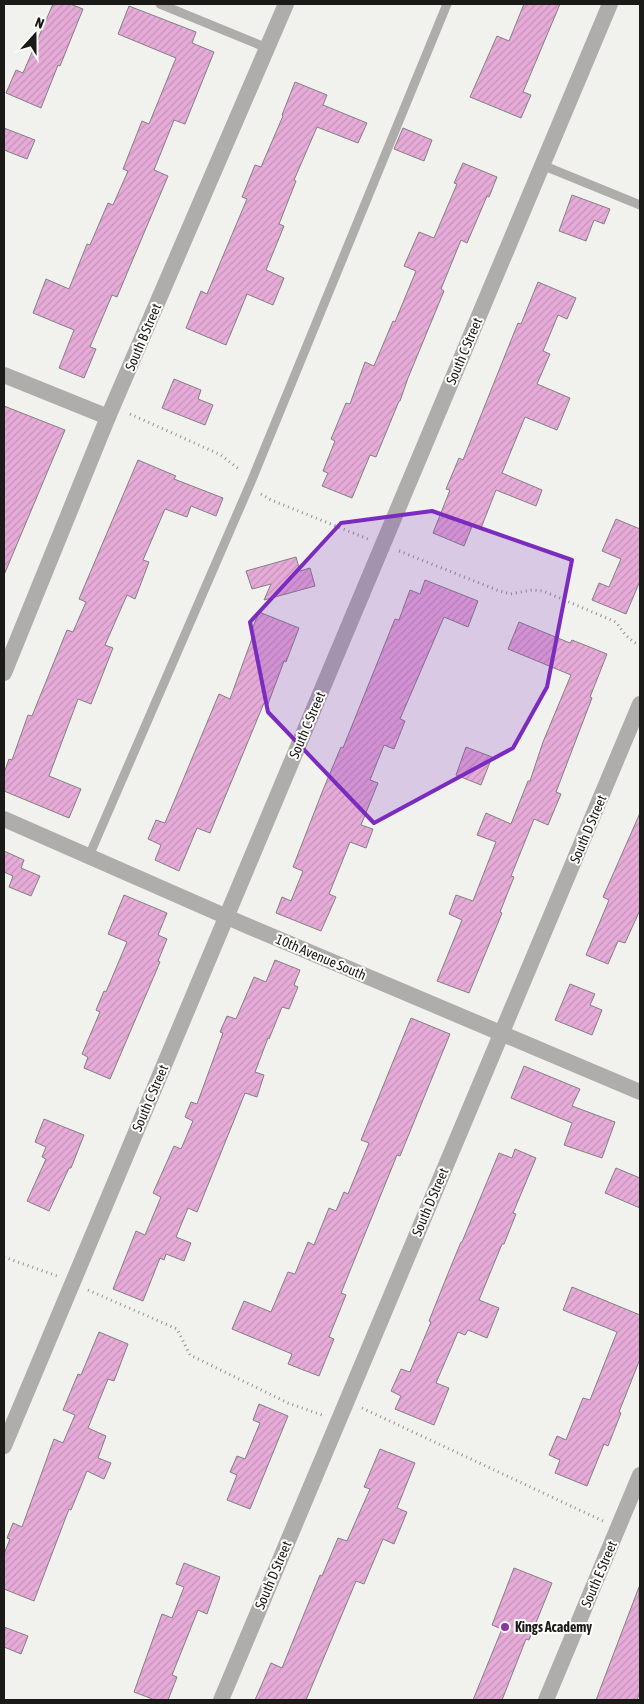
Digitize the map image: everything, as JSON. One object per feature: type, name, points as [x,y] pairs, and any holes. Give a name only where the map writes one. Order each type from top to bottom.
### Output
[{"type":"street","name":"South B Street","points":[[4,673],[108,417],[286,4]]},
{"type":"street","name":"South C Street","points":[[4,1446],[610,4]]},
{"type":"street","points":[[4,375],[108,417]]},
{"type":"street","name":"South D Street","points":[[221,1700],[640,704]]},
{"type":"street","name":"10th Avenue South","points":[[4,819],[226,917],[640,1092]]},
{"type":"street","name":"South E Street","points":[[546,1700],[640,1475]]},
{"type":"lane","points":[[160,4],[267,48]]},
{"type":"lane","points":[[89,856],[251,482],[448,4]]},
{"type":"lane","points":[[542,164],[640,205]]},
{"type":"path","points":[[382,545],[510,594],[532,590],[543,591],[616,622],[633,642],[640,645]]},
{"type":"path","points":[[4,1257],[57,1276]]},
{"type":"highlighted area","points":[[432,511],[572,560],[547,687],[513,748],[374,823],[268,712],[250,622],[341,523]]},
{"type":"building","points":[[53,4],[70,4],[83,9],[41,108],[6,93],[16,70],[23,73]]},
{"type":"building","points":[[524,4],[560,4],[523,92],[531,95],[521,118],[470,97],[497,36],[509,41]]},
{"type":"building","points":[[129,6],[196,32],[192,43],[214,52],[185,124],[174,120],[154,170],[168,176],[117,297],[112,295],[90,347],[96,349],[84,378],[59,368],[74,330],[33,313],[46,279],[69,289],[87,244],[90,245],[108,203],[113,205],[128,171],[123,169],[142,121],[149,124],[176,58],[118,34]]},
{"type":"building","points":[[295,82],[327,95],[323,105],[367,123],[358,143],[317,127],[294,180],[296,181],[279,224],[284,226],[266,270],[284,278],[273,305],[247,294],[226,345],[186,328],[201,291],[207,294],[247,199],[242,197],[255,165],[261,167]]},
{"type":"building","points":[[4,128],[35,140],[27,159],[4,150]]},
{"type":"building","points":[[403,128],[432,140],[424,161],[394,149]]},
{"type":"building","points":[[463,163],[497,177],[467,243],[461,240],[441,289],[444,291],[400,401],[376,457],[370,455],[352,498],[322,486],[328,473],[323,471],[335,441],[331,439],[346,403],[350,404],[365,362],[374,366],[393,321],[395,322],[416,271],[404,266],[419,232],[434,238],[457,184],[454,183]]},
{"type":"building","points":[[572,195],[610,209],[604,224],[594,220],[586,241],[559,231]]},
{"type":"building","points":[[538,282],[576,298],[567,319],[558,315],[543,351],[550,354],[537,384],[570,398],[557,430],[525,417],[502,473],[542,490],[536,506],[496,490],[481,528],[473,524],[464,546],[433,533],[450,490],[446,489],[459,458],[463,460],[518,323],[521,324]]},
{"type":"building","points":[[174,379],[201,390],[198,399],[213,405],[205,425],[162,408]]},
{"type":"building","points":[[4,406],[65,430],[4,575]]},
{"type":"building","points":[[138,460],[176,476],[174,479],[223,498],[216,516],[191,506],[187,517],[165,509],[143,560],[149,562],[135,599],[127,595],[105,645],[113,648],[91,704],[78,699],[49,776],[81,789],[69,818],[4,791],[4,773],[9,759],[12,760],[28,715],[32,716],[67,630],[73,632],[86,602],[79,599]]},
{"type":"building","points":[[616,519],[640,529],[640,581],[626,614],[592,600],[599,583],[609,587],[621,559],[602,551]]},
{"type":"building","points":[[296,557],[300,571],[310,568],[315,586],[264,600],[271,584],[252,589],[246,571]]},
{"type":"building","points":[[425,580],[478,601],[468,627],[444,617],[400,719],[405,721],[394,749],[384,745],[370,780],[378,783],[361,825],[373,829],[366,848],[350,842],[329,894],[336,897],[321,931],[276,913],[282,897],[291,901],[303,871],[293,867],[323,790],[341,747],[343,748],[395,619],[399,620],[410,590],[420,594]]},
{"type":"building","points":[[259,612],[299,628],[268,704],[264,703],[210,833],[197,828],[179,871],[155,860],[161,845],[148,839],[156,820],[165,823],[219,694],[230,699],[254,633],[251,632]]},
{"type":"building","points":[[519,622],[570,643],[572,640],[607,654],[556,792],[561,794],[548,825],[534,819],[511,876],[514,877],[500,912],[502,913],[469,993],[437,981],[462,920],[449,914],[456,895],[473,901],[496,842],[477,835],[486,813],[511,824],[528,781],[530,781],[543,742],[571,675],[508,649]]},
{"type":"building","points":[[466,747],[492,757],[481,785],[456,775]]},
{"type":"building","points":[[640,813],[640,910],[625,943],[618,941],[608,964],[586,955],[609,900],[603,897]]},
{"type":"building","points":[[4,851],[24,860],[21,868],[40,876],[31,896],[9,887],[13,876],[4,872]]},
{"type":"building","points":[[124,895],[167,913],[158,935],[167,939],[158,961],[160,962],[110,1079],[84,1068],[88,1057],[82,1054],[100,1012],[96,1010],[104,991],[106,992],[127,942],[108,934]]},
{"type":"building","points":[[275,960],[300,970],[294,985],[298,987],[289,1009],[282,1007],[255,1072],[264,1075],[257,1097],[245,1093],[197,1212],[188,1208],[176,1237],[191,1243],[184,1261],[166,1254],[164,1260],[160,1258],[143,1301],[113,1289],[136,1231],[145,1235],[161,1197],[153,1193],[174,1146],[181,1149],[193,1121],[185,1117],[191,1102],[197,1104],[223,1033],[220,1032],[227,1016],[236,1019],[254,977],[266,982]]},
{"type":"building","points":[[570,984],[595,994],[590,1005],[602,1010],[592,1035],[555,1020]]},
{"type":"building","points":[[411,1018],[450,1034],[400,1156],[397,1155],[341,1293],[346,1295],[329,1337],[334,1339],[319,1376],[288,1364],[292,1354],[232,1329],[244,1301],[271,1312],[288,1272],[295,1274],[308,1242],[314,1245],[329,1208],[336,1211],[344,1192],[348,1194],[369,1143],[361,1140]]},
{"type":"building","points":[[524,1066],[580,1089],[572,1106],[615,1122],[602,1158],[564,1145],[572,1123],[511,1098]]},
{"type":"building","points":[[44,1119],[84,1135],[71,1168],[69,1168],[49,1211],[27,1201],[46,1159],[42,1157],[46,1147],[35,1142]]},
{"type":"building","points":[[515,1149],[536,1158],[513,1213],[516,1214],[504,1244],[502,1244],[479,1300],[499,1308],[487,1338],[468,1330],[465,1335],[458,1332],[436,1383],[449,1388],[434,1425],[395,1409],[401,1396],[391,1391],[401,1369],[410,1372],[431,1322],[429,1321],[447,1276],[499,1153],[512,1158]]},
{"type":"building","points":[[616,1168],[640,1178],[640,1208],[605,1193]]},
{"type":"building","points":[[572,1287],[640,1315],[640,1359],[608,1446],[604,1444],[587,1486],[555,1473],[560,1460],[549,1455],[557,1436],[566,1440],[583,1398],[590,1400],[617,1332],[563,1310]]},
{"type":"building","points":[[99,1332],[128,1344],[114,1381],[108,1379],[88,1428],[106,1436],[98,1458],[111,1463],[104,1479],[87,1471],[71,1510],[69,1509],[34,1601],[4,1589],[4,1554],[10,1539],[7,1538],[13,1523],[22,1527],[54,1439],[63,1443],[75,1415],[63,1410],[78,1374],[81,1375]]},
{"type":"building","points":[[259,1404],[288,1416],[250,1509],[227,1500],[237,1475],[230,1472],[237,1456],[245,1459],[260,1423],[253,1420]]},
{"type":"building","points":[[380,1449],[415,1463],[397,1508],[407,1512],[394,1544],[383,1539],[364,1584],[356,1581],[306,1700],[255,1700],[271,1663],[282,1668],[320,1575],[322,1576],[338,1538],[347,1541],[370,1489],[364,1487]]},
{"type":"building","points":[[184,1563],[220,1577],[207,1614],[198,1610],[172,1675],[177,1677],[168,1700],[155,1700],[134,1692],[162,1614],[172,1618],[184,1587],[176,1584]]},
{"type":"building","points":[[514,1568],[552,1583],[529,1640],[526,1639],[502,1700],[473,1700],[502,1629],[492,1625]]},
{"type":"building","points":[[639,1587],[640,1692],[637,1700],[596,1700]]},
{"type":"building","points":[[4,1627],[28,1636],[21,1654],[4,1647]]},
{"type":"place","name":"Kings Academy","points":[[505,1627]]}]
